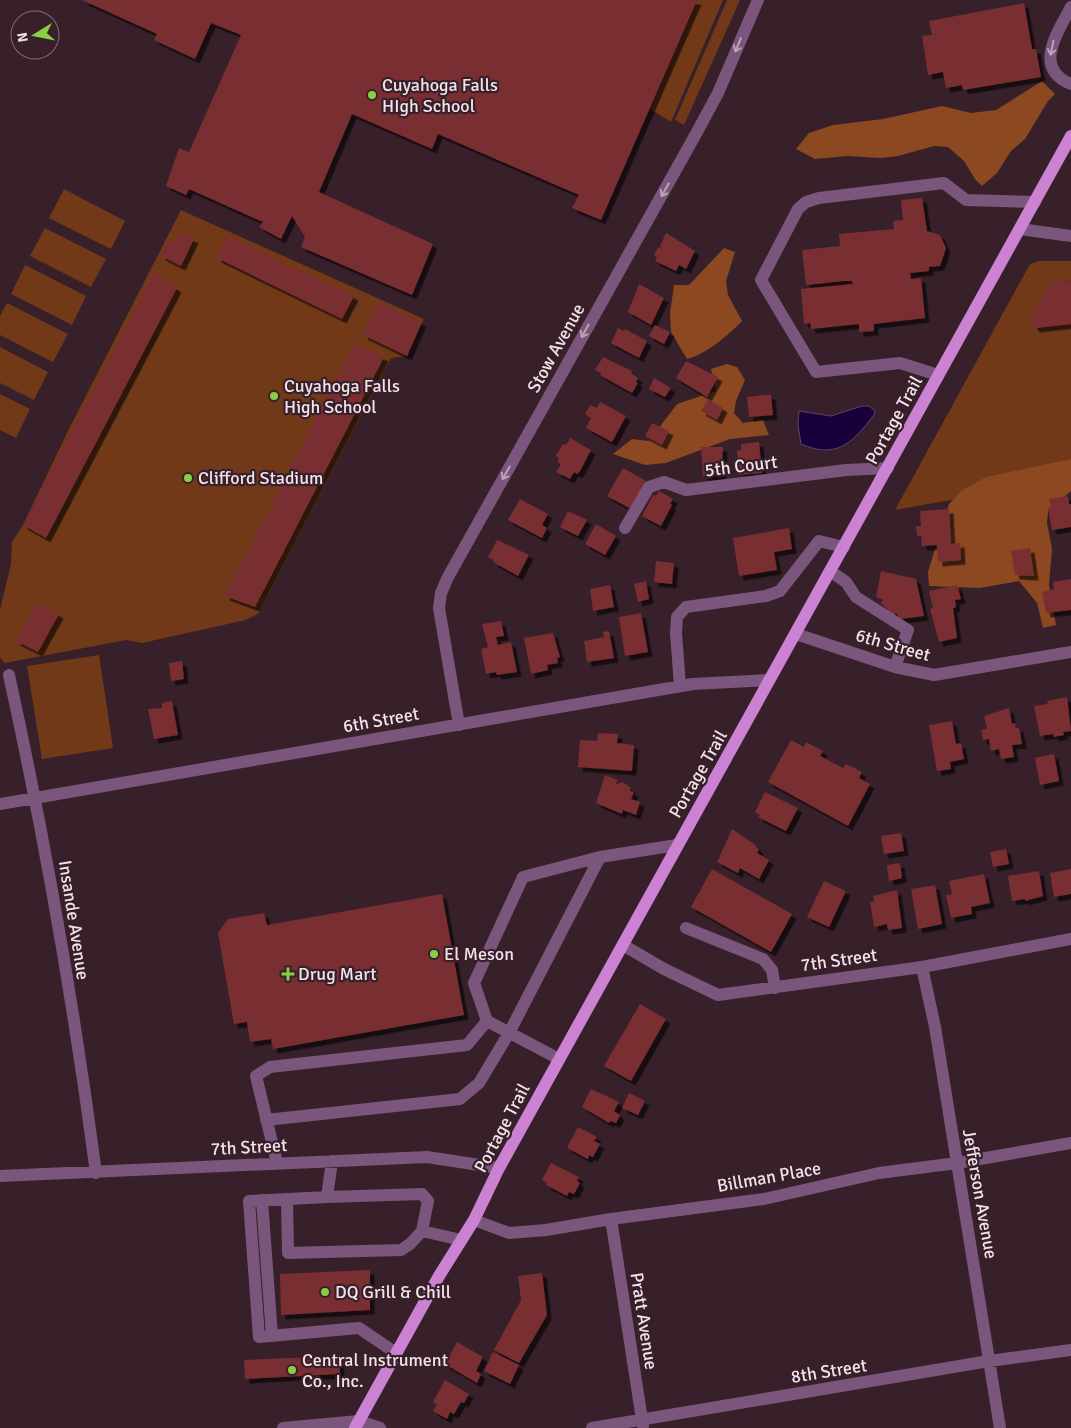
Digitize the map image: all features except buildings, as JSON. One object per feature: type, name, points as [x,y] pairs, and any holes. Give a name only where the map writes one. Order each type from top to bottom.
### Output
[{"type":"main road","name":"Portage Trail","points":[[357,1424],[474,1220],[499,1168],[559,1059],[677,845],[728,758],[769,680],[1071,136]]},
{"type":"street","name":"Stow Avenue","points":[[459,724],[439,608],[444,585],[718,93],[758,0]]},
{"type":"street","points":[[1071,7],[1052,44],[1050,62],[1053,71],[1063,81],[1071,84]]},
{"type":"street","points":[[938,375],[900,363],[816,372],[761,280],[798,209],[806,202],[818,198],[944,183],[966,200],[1035,202]]},
{"type":"street","points":[[1020,229],[1071,236]]},
{"type":"street","name":"5th Court","points":[[625,528],[649,487],[664,482],[686,490],[846,470],[888,468]]},
{"type":"street","points":[[680,686],[676,633],[677,617],[686,607],[766,596],[780,591],[819,541],[844,547]]},
{"type":"street","points":[[830,572],[846,582],[856,597],[908,630],[895,667]]},
{"type":"street","name":"6th Street","points":[[796,634],[895,667],[934,675],[1071,652]]},
{"type":"street","name":"Insande Avenue","points":[[9,675],[36,798],[87,1106],[96,1173]]},
{"type":"street","name":"6th Street","points":[[0,804],[680,686],[769,680]]},
{"type":"street","points":[[559,1059],[487,1021],[474,983],[523,877],[600,857],[677,845]]},
{"type":"street","points":[[266,1120],[460,1099],[479,1083],[509,1033],[600,857]]},
{"type":"street","points":[[686,928],[763,959],[772,970],[775,988]]},
{"type":"street","name":"7th Street","points":[[623,945],[664,969],[718,995],[922,967],[1071,939]]},
{"type":"street","name":"Jefferson Avenue","points":[[922,967],[935,1027],[1000,1428]]},
{"type":"street","points":[[277,1163],[256,1076],[270,1067],[467,1045],[487,1021]]},
{"type":"street","name":"Billman Place","points":[[474,1220],[509,1233],[546,1230],[611,1219],[764,1199],[880,1173],[957,1163],[1071,1143]]},
{"type":"street","name":"7th Street","points":[[0,1176],[427,1157],[499,1168]]},
{"type":"street","points":[[328,1197],[332,1160]]},
{"type":"street","points":[[287,1199],[288,1253],[401,1250],[410,1244],[422,1231],[428,1201],[422,1194],[328,1197],[262,1200],[249,1201],[259,1337],[359,1328],[396,1353]]},
{"type":"street","name":"Pratt Avenue","points":[[611,1219],[642,1424]]},
{"type":"street","points":[[422,1231],[461,1240]]},
{"type":"street","name":"8th Street","points":[[592,1428],[642,1424],[989,1361],[1071,1350]]},
{"type":"street","points":[[283,1428],[357,1424],[380,1428]]},
{"type":"shaded area","points":[[697,0],[723,0],[671,122],[650,109]]},
{"type":"shaded area","points":[[727,0],[740,0],[684,125],[675,120]]},
{"type":"shaded area","points":[[1042,81],[1055,94],[1048,101],[1025,139],[1011,151],[997,173],[982,186],[975,179],[964,161],[948,147],[934,146],[898,156],[880,158],[848,156],[815,159],[796,149],[809,133],[833,125],[883,119],[942,106],[971,113],[996,110]]},
{"type":"shaded area","points":[[64,189],[125,221],[111,249],[49,218]]},
{"type":"shaded area","name":"Clifford Stadium","points":[[181,210],[424,319],[407,356],[391,358],[259,613],[246,620],[142,643],[126,640],[5,663],[0,658],[0,610],[11,564],[12,542],[23,525],[68,431]]},
{"type":"shaded area","points":[[45,228],[106,259],[91,287],[30,256]]},
{"type":"shaded area","points":[[724,248],[735,252],[726,281],[728,295],[742,321],[716,344],[687,359],[671,332],[670,313],[674,285],[689,285]]},
{"type":"shaded area","points":[[1040,261],[1071,261],[1071,280],[1051,282],[1071,324],[1071,478],[895,510],[1030,264]]},
{"type":"shaded area","points":[[25,265],[86,296],[72,325],[11,294]]},
{"type":"shaded area","points":[[7,303],[68,334],[53,362],[0,335],[0,316]]},
{"type":"shaded area","points":[[0,347],[48,372],[34,400],[0,383]]},
{"type":"shaded area","points":[[727,364],[737,367],[745,380],[736,401],[734,413],[743,423],[763,420],[769,435],[730,439],[666,463],[645,465],[613,454],[632,439],[649,441],[677,404],[716,391],[711,369]]},
{"type":"shaded area","points":[[0,394],[30,409],[16,438],[0,430]]},
{"type":"shaded area","points":[[862,406],[869,406],[875,411],[874,415],[859,433],[843,446],[825,450],[801,444],[798,425],[799,411],[831,416]]},
{"type":"shaded area","points":[[1071,459],[1071,491],[1048,511],[1047,523],[1052,549],[1049,585],[1056,625],[1043,628],[1037,603],[1019,581],[980,588],[929,586],[928,572],[949,504],[961,491],[986,477]]},
{"type":"shaded area","points":[[99,655],[113,748],[42,759],[27,666]]},
{"type":"place","name":"Cuyahoga Falls HIgh School","points":[[372,95]]},
{"type":"place","name":"Cuyahoga Falls High School","points":[[274,396]]},
{"type":"place","name":"Clifford Stadium","points":[[188,478]]},
{"type":"place","name":"El Meson","points":[[434,954]]},
{"type":"place","name":"Drug Mart","points":[[288,974]]},
{"type":"place","name":"DQ Grill & Chill","points":[[325,1292]]},
{"type":"place","name":"Central Instrument Co., Inc.","points":[[292,1370]]}]
